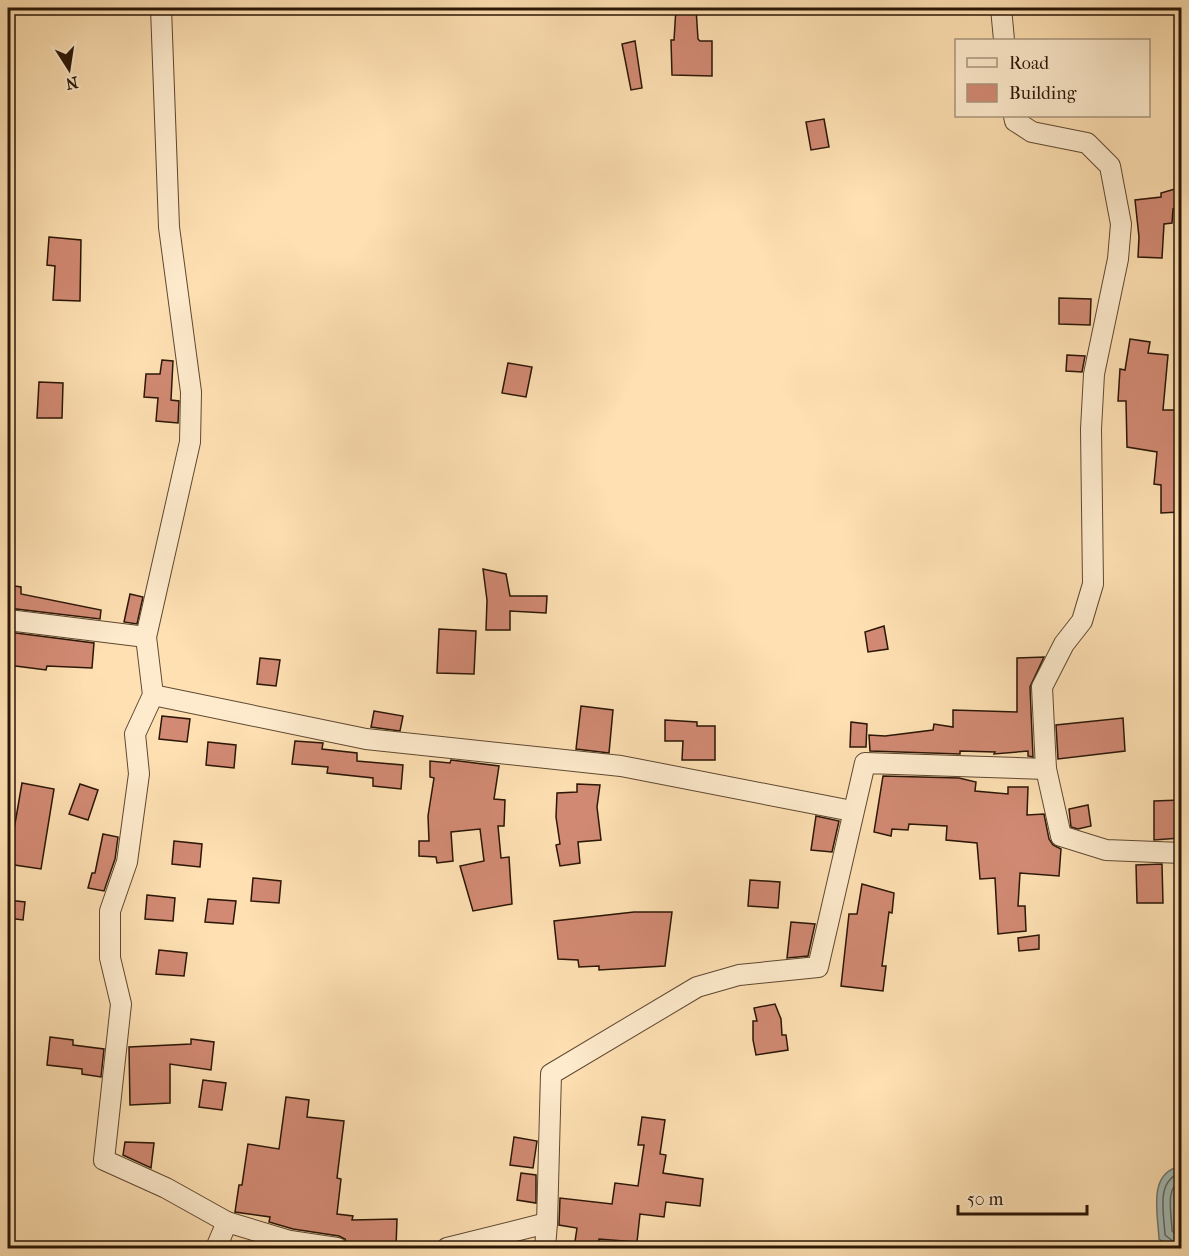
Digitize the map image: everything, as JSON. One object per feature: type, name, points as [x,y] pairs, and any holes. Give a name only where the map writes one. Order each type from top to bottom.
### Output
[{"type":"street","points":[[161,8],[169,227],[191,392],[190,442],[146,637],[153,695],[135,734],[139,774],[127,862],[110,911],[110,958],[121,1004],[104,1160],[166,1188],[227,1222],[290,1241],[337,1248]]},
{"type":"street","points":[[1001,8],[1004,39]]},
{"type":"street","points":[[1014,117],[1015,121],[1032,132],[1087,144],[1110,166],[1121,224],[1118,259],[1094,374],[1091,429],[1093,584],[1082,621],[1064,644],[1042,687],[1046,769],[1061,836],[1106,850],[1182,853]]},
{"type":"street","points":[[8,620],[146,637]]},
{"type":"street","points":[[153,695],[366,739],[621,766],[852,811]]},
{"type":"street","points":[[545,1248],[551,1074],[697,987],[739,975],[818,967],[852,811],[865,763],[1046,769]]},
{"type":"street","points":[[216,1248],[227,1222]]},
{"type":"street","points":[[447,1248],[547,1222]]},
{"type":"water","points":[[1181,1166],[1181,1248],[1172,1248],[1159,1239],[1157,1195],[1163,1177],[1170,1170]]},
{"type":"building","points":[[676,8],[696,8],[698,39],[712,41],[712,76],[672,75],[671,40],[674,40]]},
{"type":"building","points":[[635,41],[642,88],[631,90],[622,44]]},
{"type":"building","points":[[824,119],[829,147],[811,150],[806,122]]},
{"type":"building","points":[[1175,189],[1179,208],[1173,209],[1172,223],[1164,224],[1162,258],[1138,257],[1139,237],[1135,200],[1161,197],[1161,193]]},
{"type":"building","points":[[49,237],[81,240],[80,301],[53,300],[55,266],[47,265]]},
{"type":"building","points":[[1059,298],[1091,299],[1090,325],[1059,324]]},
{"type":"building","points":[[1130,339],[1150,342],[1148,353],[1168,355],[1163,410],[1182,410],[1179,512],[1161,513],[1161,485],[1154,484],[1157,452],[1127,447],[1126,401],[1118,401],[1120,369],[1125,370]]},
{"type":"building","points":[[1067,355],[1085,356],[1082,372],[1066,371]]},
{"type":"building","points":[[162,360],[173,361],[171,400],[179,401],[178,423],[156,421],[158,398],[144,397],[146,374],[160,374]]},
{"type":"building","points":[[508,363],[532,367],[526,397],[502,393]]},
{"type":"building","points":[[39,382],[63,383],[62,418],[37,418]]},
{"type":"building","points":[[483,569],[506,574],[510,596],[547,596],[546,613],[510,611],[510,630],[486,630],[487,600]]},
{"type":"building","points":[[8,585],[21,587],[21,594],[101,610],[100,619],[8,608]]},
{"type":"building","points":[[130,594],[143,597],[137,624],[124,622]]},
{"type":"building","points":[[884,626],[888,649],[868,652],[865,632]]},
{"type":"building","points":[[439,629],[476,631],[474,674],[437,673]]},
{"type":"building","points":[[8,632],[94,643],[92,668],[47,666],[46,670],[8,665]]},
{"type":"building","points":[[1044,657],[1030,687],[1033,757],[1028,756],[1028,751],[994,754],[995,752],[960,751],[960,754],[870,751],[869,735],[885,736],[933,730],[934,724],[953,727],[953,710],[1017,712],[1017,658]]},
{"type":"building","points":[[260,658],[280,660],[276,686],[257,684]]},
{"type":"building","points":[[581,706],[613,710],[609,753],[576,749]]},
{"type":"building","points":[[374,711],[403,716],[400,731],[371,727]]},
{"type":"building","points":[[162,716],[190,719],[187,742],[159,739]]},
{"type":"building","points":[[1123,718],[1125,751],[1058,759],[1056,725]]},
{"type":"building","points":[[665,720],[697,722],[697,726],[715,726],[715,760],[682,760],[683,741],[665,741]]},
{"type":"building","points":[[851,722],[867,724],[866,747],[850,747]]},
{"type":"building","points":[[295,741],[323,743],[322,749],[357,753],[357,761],[403,765],[401,789],[373,786],[373,778],[327,773],[328,767],[292,764]]},
{"type":"building","points":[[208,742],[236,745],[234,768],[206,765]]},
{"type":"building","points":[[451,760],[499,766],[494,799],[505,800],[504,826],[498,826],[501,858],[509,857],[512,904],[473,911],[460,866],[484,861],[480,829],[451,832],[453,861],[437,863],[436,857],[419,856],[419,841],[429,841],[428,816],[434,778],[430,777],[430,761],[450,763]]},
{"type":"building","points":[[883,776],[959,778],[976,782],[975,791],[1008,794],[1008,787],[1028,787],[1027,815],[1044,814],[1049,839],[1053,845],[1061,849],[1059,876],[1020,873],[1018,906],[1025,906],[1026,931],[998,934],[995,878],[980,879],[977,843],[946,840],[947,826],[909,824],[908,830],[892,829],[891,836],[874,832]]},
{"type":"building","points":[[22,783],[54,789],[41,869],[8,864]]},
{"type":"building","points":[[80,784],[98,790],[88,820],[69,814]]},
{"type":"building","points":[[577,784],[600,785],[597,807],[601,840],[578,842],[580,863],[560,866],[556,845],[560,844],[556,817],[557,793],[577,792]]},
{"type":"building","points":[[1180,800],[1180,838],[1154,840],[1154,801]]},
{"type":"building","points":[[1088,805],[1091,826],[1078,829],[1071,827],[1069,809]]},
{"type":"building","points":[[816,816],[839,821],[832,852],[811,850]]},
{"type":"building","points":[[103,834],[118,837],[115,859],[104,891],[88,888],[92,873],[95,873]]},
{"type":"building","points":[[174,841],[202,844],[200,867],[172,864]]},
{"type":"building","points":[[1162,864],[1163,903],[1137,903],[1136,865]]},
{"type":"building","points":[[253,878],[281,881],[279,903],[251,901]]},
{"type":"building","points":[[750,880],[780,882],[778,908],[748,906]]},
{"type":"building","points":[[862,884],[894,893],[892,913],[889,912],[882,966],[886,966],[883,991],[841,986],[849,914],[857,914]]},
{"type":"building","points":[[147,895],[175,898],[173,921],[145,919]]},
{"type":"building","points":[[208,899],[236,901],[233,924],[205,922]]},
{"type":"building","points":[[8,900],[25,902],[23,920],[8,918]]},
{"type":"building","points":[[634,912],[672,912],[665,966],[599,970],[599,966],[579,967],[578,960],[558,959],[554,921]]},
{"type":"building","points":[[791,922],[815,924],[808,956],[787,958]]},
{"type":"building","points":[[1039,935],[1039,949],[1019,951],[1018,938]]},
{"type":"building","points":[[159,950],[187,953],[184,976],[156,974]]},
{"type":"building","points":[[775,1004],[781,1019],[782,1035],[786,1035],[788,1050],[756,1055],[753,1021],[757,1021],[754,1008]]},
{"type":"building","points":[[50,1037],[73,1040],[73,1045],[104,1049],[101,1077],[82,1074],[82,1069],[47,1065]]},
{"type":"building","points":[[191,1039],[214,1042],[211,1070],[170,1064],[170,1103],[130,1105],[129,1047],[191,1044]]},
{"type":"building","points":[[203,1080],[226,1083],[222,1110],[199,1107]]},
{"type":"building","points":[[286,1097],[309,1100],[307,1117],[344,1121],[337,1178],[341,1179],[337,1214],[353,1216],[352,1220],[397,1219],[396,1248],[349,1248],[345,1239],[339,1236],[293,1229],[269,1222],[270,1217],[235,1212],[239,1185],[242,1185],[248,1144],[279,1149]]},
{"type":"building","points":[[642,1117],[665,1120],[660,1154],[666,1155],[663,1173],[703,1179],[700,1206],[666,1202],[664,1217],[640,1214],[637,1242],[599,1239],[597,1248],[574,1248],[577,1228],[559,1225],[560,1198],[612,1204],[615,1183],[638,1186],[644,1145],[638,1145]]},
{"type":"building","points":[[514,1137],[537,1141],[533,1168],[510,1165]]},
{"type":"building","points":[[125,1142],[154,1143],[151,1168],[123,1155]]},
{"type":"building","points":[[521,1173],[536,1175],[536,1203],[517,1200]]}]
